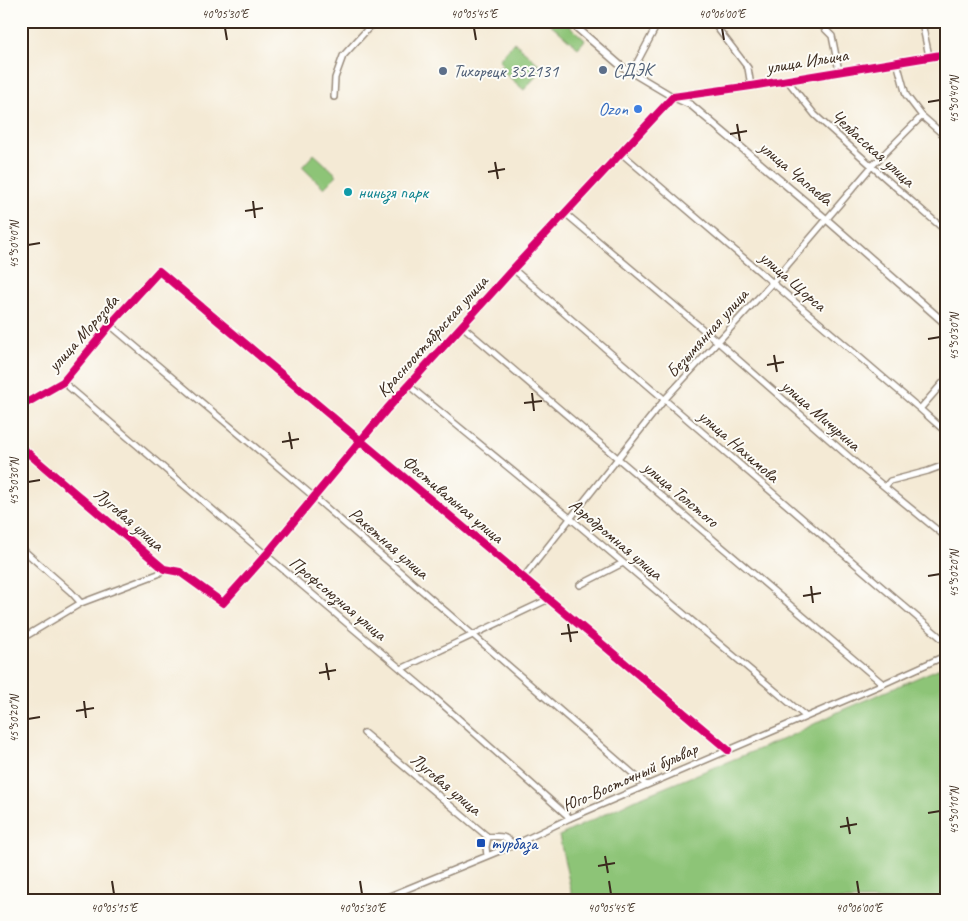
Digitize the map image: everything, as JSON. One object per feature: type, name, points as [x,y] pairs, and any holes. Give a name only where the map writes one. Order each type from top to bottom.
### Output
[{"type":"main road","name":"улица Чапаева","points":[[569,21],[621,66],[673,97],[692,105],[947,325]]},
{"type":"street","points":[[334,97],[335,78],[343,56],[375,21]]},
{"type":"street","points":[[632,72],[659,21]]},
{"type":"street","points":[[712,21],[748,68],[751,86]]},
{"type":"street","points":[[817,21],[832,36],[838,71]]},
{"type":"street","points":[[921,21],[929,56]]},
{"type":"street","name":"улица Ильича","points":[[673,97],[947,54]]},
{"type":"street","points":[[897,62],[906,96],[922,116],[947,138]]},
{"type":"street","name":"Челбасская улица","points":[[788,80],[815,115],[947,232]]},
{"type":"street","name":"Краснооктябрьская улица","points":[[223,603],[266,555],[408,385],[512,269],[673,97]]},
{"type":"street","name":"Безымянная улица","points":[[523,578],[665,400],[773,282],[872,166],[922,116]]},
{"type":"street","name":"улица Щорса","points":[[621,152],[947,433]]},
{"type":"street","name":"улица Мичурина","points":[[565,213],[947,538]]},
{"type":"street","name":"улица Нахимова","points":[[512,269],[947,643]]},
{"type":"street","name":"улица Морозова","points":[[21,406],[62,382],[110,325],[160,271]]},
{"type":"street","name":"Фестивальная улица","points":[[160,271],[728,750]]},
{"type":"street","name":"Ракетная улица","points":[[110,325],[314,496],[646,785]]},
{"type":"street","name":"улица Толстого","points":[[461,326],[883,684]]},
{"type":"street","points":[[920,409],[947,378]]},
{"type":"street","name":"Профсоюзная улица","points":[[62,382],[433,696],[570,818]]},
{"type":"street","name":"Аэродромная улица","points":[[408,385],[570,518],[805,716]]},
{"type":"street","name":"Луговая улица","points":[[21,447],[164,569],[180,572],[223,603]]},
{"type":"street","points":[[885,487],[890,481],[947,464]]},
{"type":"street","points":[[21,548],[81,603]]},
{"type":"street","points":[[580,585],[623,563]]},
{"type":"street","points":[[21,639],[81,603],[158,574],[164,569]]},
{"type":"street","points":[[401,669],[549,599]]},
{"type":"street","name":"Юго-Восточный бульвар","points":[[380,900],[514,845],[570,818],[947,655]]},
{"type":"street","name":"Луговая улица","points":[[364,733],[488,837],[501,836],[508,839],[514,845]]},
{"type":"street","name":"Луговая улица","points":[[487,856],[488,837]]},
{"type":"green space","points":[[547,21],[564,21],[585,40],[578,48]]},
{"type":"green space","points":[[514,42],[543,68],[524,90],[499,68],[503,64],[499,60]]},
{"type":"green space","points":[[314,154],[337,175],[324,188],[302,167]]},
{"type":"green space","points":[[947,665],[947,900],[573,900],[559,836],[634,800],[788,737],[840,711]]},
{"type":"cycle path","points":[[21,447],[164,569],[180,572],[223,603],[266,555],[387,409],[513,269],[673,97],[947,54]]},
{"type":"cycle path","points":[[21,406],[63,382],[110,325],[159,271],[728,750]]},
{"type":"place","name":"СДЭК","points":[[603,70]]},
{"type":"place","name":"Тихорецк 352131","points":[[443,71]]},
{"type":"place","name":"Ozon","points":[[638,109]]},
{"type":"place","name":"ниньзя парк","points":[[348,192]]},
{"type":"place","name":"турбаза","points":[[481,843]]}]
